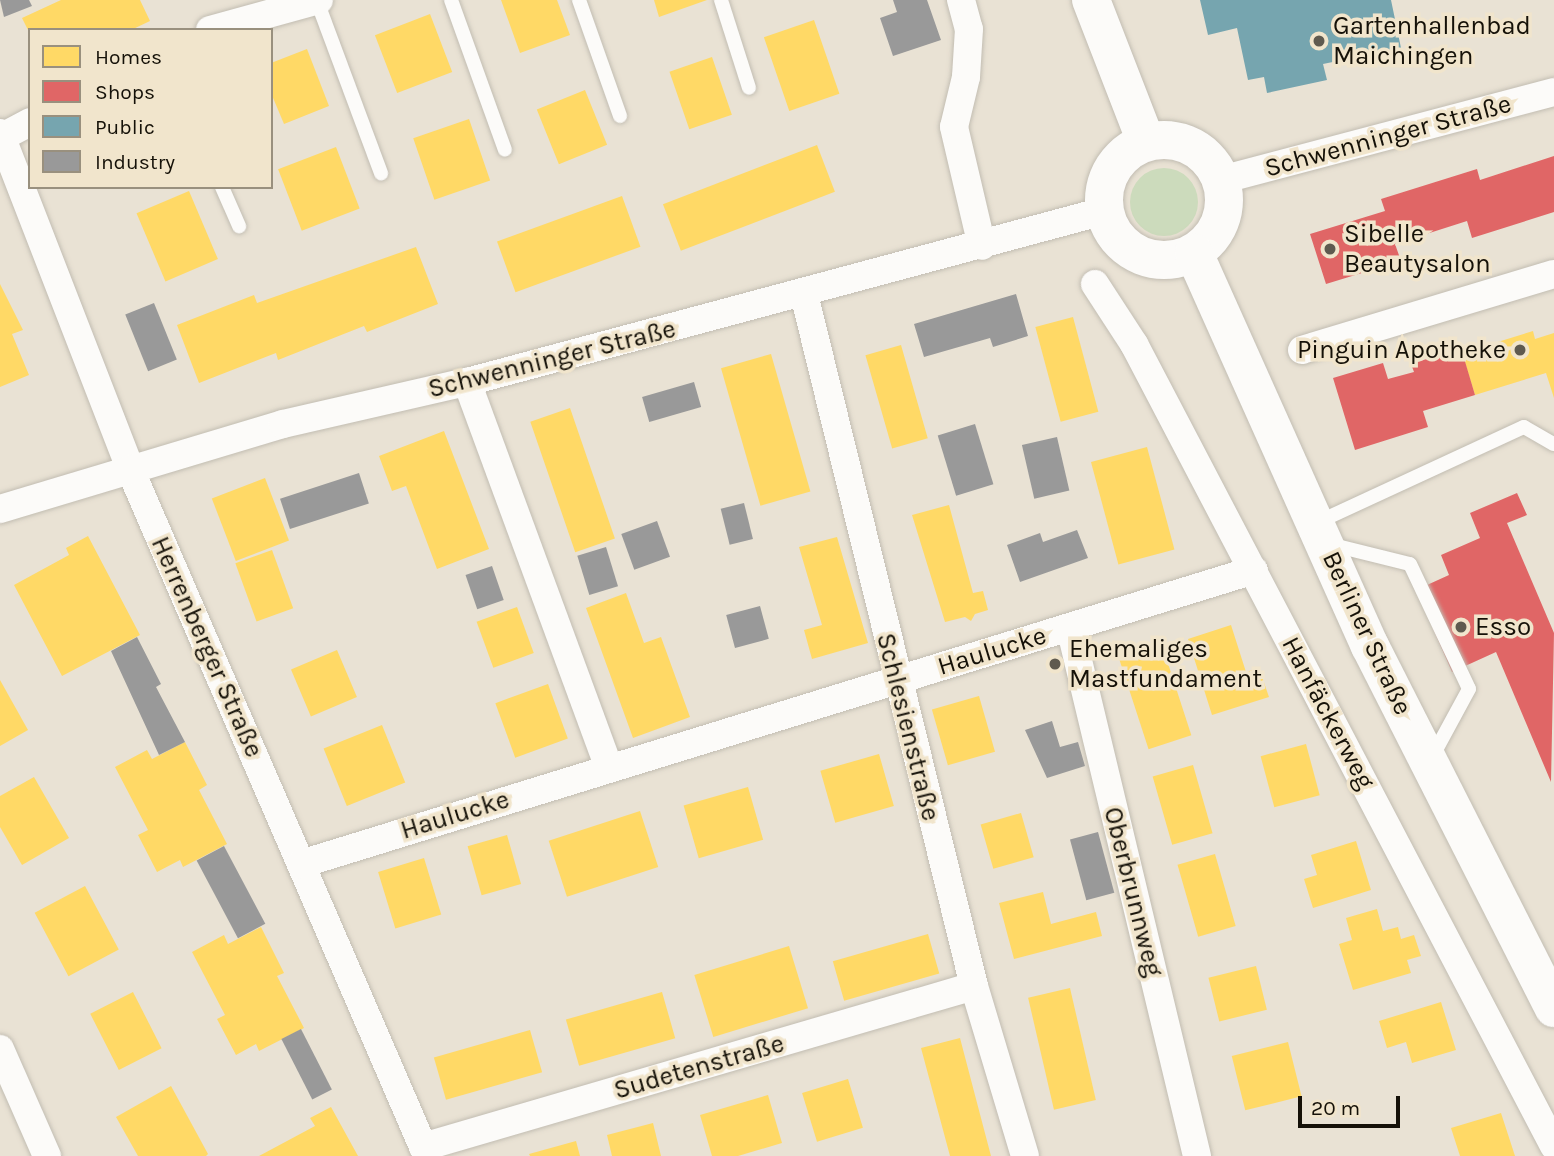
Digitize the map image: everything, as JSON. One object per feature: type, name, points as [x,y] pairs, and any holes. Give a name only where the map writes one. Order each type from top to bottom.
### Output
[{"type":"main road","points":[[1091,0],[1146,142]]},
{"type":"main road","points":[[1146,142],[1182,142],[1212,164],[1221,180],[1223,213],[1217,229],[1194,253],[1177,260],[1138,256],[1123,245],[1104,211],[1104,190],[1112,169],[1126,153],[1146,142]]},
{"type":"main road","name":"Berliner Straße","points":[[1194,253],[1320,533],[1430,762],[1554,1008]]},
{"type":"street","points":[[217,28],[318,0]]},
{"type":"street","points":[[961,0],[969,29],[966,77],[954,127],[982,246]]},
{"type":"street","name":"Schwenninger Straße","points":[[1221,180],[1554,92]]},
{"type":"street","points":[[1,136],[28,123]]},
{"type":"street","name":"Herrenberger Straße","points":[[1,136],[130,469],[425,1152]]},
{"type":"street","name":"Schwenninger Straße","points":[[0,509],[282,424],[467,382],[982,246],[1104,211]]},
{"type":"street","points":[[1302,350],[1554,274]]},
{"type":"street","name":"Hanfäckerweg","points":[[1095,284],[1134,344],[1554,1146]]},
{"type":"street","name":"Schlesienstraße","points":[[803,294],[896,681],[974,986],[1025,1156]]},
{"type":"street","points":[[467,382],[609,767]]},
{"type":"street","name":"Haulucke","points":[[301,864],[1254,570]]},
{"type":"street","name":"Oberbrunnweg","points":[[1070,627],[1197,1156]]},
{"type":"street","name":"Sudetenstraße","points":[[425,1152],[974,986]]},
{"type":"street","points":[[0,1049],[47,1156]]},
{"type":"lane","points":[[318,0],[382,173]]},
{"type":"lane","points":[[452,0],[505,150]]},
{"type":"lane","points":[[579,0],[620,116]]},
{"type":"lane","points":[[721,0],[749,88]]},
{"type":"lane","points":[[223,189],[239,226]]},
{"type":"lane","points":[[1320,533],[1524,426],[1554,444]]},
{"type":"lane","points":[[1320,533],[1410,564],[1469,689],[1430,762]]},
{"type":"green space","points":[[1164,168],[1177,171],[1188,178],[1195,189],[1198,202],[1195,215],[1188,226],[1177,233],[1164,236],[1151,233],[1140,226],[1133,215],[1130,202],[1133,189],[1140,178],[1151,171]]},
{"type":"building: Homes","points":[[61,0],[140,0],[150,21],[135,28],[28,30],[22,18]]},
{"type":"building: Homes","points":[[501,0],[557,0],[570,35],[520,53]]},
{"type":"building: Homes","points":[[654,0],[707,0],[659,17]]},
{"type":"building: Homes","points":[[430,14],[452,72],[397,93],[375,35]]},
{"type":"building: Homes","points":[[814,20],[839,94],[789,111],[764,37]]},
{"type":"building: Homes","points":[[307,49],[329,106],[284,124],[273,98],[273,62]]},
{"type":"building: Homes","points":[[712,57],[732,115],[689,129],[669,72]]},
{"type":"building: Homes","points":[[585,90],[607,145],[559,164],[537,109]]},
{"type":"building: Homes","points":[[469,119],[490,180],[434,200],[413,138]]},
{"type":"building: Homes","points":[[817,145],[835,192],[681,251],[663,204]]},
{"type":"building: Homes","points":[[336,147],[360,209],[302,231],[278,169]]},
{"type":"building: Homes","points":[[189,191],[218,259],[165,281],[137,213]]},
{"type":"building: Homes","points":[[622,196],[640,247],[515,292],[497,241]]},
{"type":"building: Homes","points":[[416,247],[438,304],[367,332],[364,326],[278,360],[276,353],[199,383],[177,325],[254,295],[257,303]]},
{"type":"building: Homes","points":[[0,284],[23,330],[12,334],[29,375],[0,387]]},
{"type":"building: Homes","points":[[1073,317],[1098,412],[1061,422],[1035,327]]},
{"type":"building: Homes","points":[[1533,331],[1535,339],[1554,333],[1554,398],[1546,373],[1475,395],[1462,353]]},
{"type":"building: Homes","points":[[901,345],[928,438],[892,448],[865,355]]},
{"type":"building: Homes","points":[[771,354],[810,491],[760,506],[721,368]]},
{"type":"building: Homes","points":[[570,408],[615,538],[575,552],[530,422]]},
{"type":"building: Homes","points":[[444,431],[489,549],[437,569],[406,486],[392,491],[379,456]]},
{"type":"building: Homes","points":[[1147,447],[1174,549],[1118,564],[1091,462]]},
{"type":"building: Homes","points":[[265,478],[289,541],[236,561],[212,498]]},
{"type":"building: Homes","points":[[949,505],[973,593],[983,591],[988,610],[975,614],[971,621],[965,617],[945,622],[912,515]]},
{"type":"building: Homes","points":[[88,536],[140,635],[62,676],[14,585],[69,555],[66,548]]},
{"type":"building: Homes","points":[[837,537],[868,643],[812,659],[804,630],[822,625],[799,547]]},
{"type":"building: Homes","points":[[272,550],[293,608],[257,622],[235,563]]},
{"type":"building: Homes","points":[[626,593],[644,643],[661,637],[690,717],[633,738],[586,608]]},
{"type":"building: Homes","points":[[517,607],[534,653],[493,668],[477,622]]},
{"type":"building: Homes","points":[[1231,625],[1246,672],[1259,668],[1269,697],[1212,715],[1188,639]]},
{"type":"building: Homes","points":[[1162,645],[1191,735],[1149,749],[1119,659]]},
{"type":"building: Homes","points":[[337,650],[357,697],[311,716],[291,670]]},
{"type":"building: Homes","points":[[0,680],[28,730],[0,746]]},
{"type":"building: Homes","points":[[548,684],[568,739],[515,758],[495,703]]},
{"type":"building: Homes","points":[[979,696],[995,752],[948,765],[932,710]]},
{"type":"building: Homes","points":[[382,725],[405,782],[347,806],[324,749]]},
{"type":"building: Homes","points":[[185,742],[207,785],[199,790],[227,844],[183,867],[180,860],[157,872],[138,835],[148,830],[115,767],[147,750],[152,759]]},
{"type":"building: Homes","points":[[1306,744],[1320,795],[1274,807],[1261,756]]},
{"type":"building: Homes","points":[[879,754],[894,806],[835,823],[820,771]]},
{"type":"building: Homes","points":[[1193,765],[1213,833],[1172,845],[1153,777]]},
{"type":"building: Homes","points":[[34,777],[69,838],[22,865],[0,827],[0,796]]},
{"type":"building: Homes","points":[[748,787],[763,840],[699,858],[684,805]]},
{"type":"building: Homes","points":[[640,811],[658,867],[567,897],[549,841]]},
{"type":"building: Homes","points":[[1021,813],[1034,857],[993,869],[981,825]]},
{"type":"building: Homes","points":[[507,835],[521,884],[482,895],[468,846]]},
{"type":"building: Homes","points":[[1356,841],[1371,890],[1313,908],[1304,879],[1317,875],[1311,855]]},
{"type":"building: Homes","points":[[1215,854],[1236,926],[1198,937],[1178,865]]},
{"type":"building: Homes","points":[[424,858],[441,914],[395,928],[378,872]]},
{"type":"building: Homes","points":[[85,886],[119,950],[68,976],[35,913]]},
{"type":"building: Homes","points":[[1043,892],[1051,924],[1096,912],[1102,936],[1014,959],[999,903]]},
{"type":"building: Homes","points":[[1377,909],[1383,931],[1398,927],[1401,939],[1414,935],[1421,956],[1407,960],[1411,973],[1353,990],[1339,944],[1352,940],[1346,918]]},
{"type":"building: Homes","points":[[261,927],[284,973],[277,976],[304,1028],[259,1051],[256,1044],[236,1055],[217,1019],[225,1015],[192,952],[224,935],[228,944]]},
{"type":"building: Homes","points":[[928,934],[939,973],[844,1001],[833,961]]},
{"type":"building: Homes","points":[[789,946],[808,1008],[713,1037],[694,975]]},
{"type":"building: Homes","points":[[1256,966],[1267,1010],[1219,1022],[1208,978]]},
{"type":"building: Homes","points":[[1070,988],[1096,1100],[1054,1110],[1028,998]]},
{"type":"building: Homes","points":[[133,992],[162,1048],[119,1070],[90,1014]]},
{"type":"building: Homes","points":[[662,992],[675,1038],[579,1066],[566,1020]]},
{"type":"building: Homes","points":[[1441,1002],[1456,1050],[1412,1063],[1406,1042],[1387,1048],[1379,1021]]},
{"type":"building: Homes","points":[[530,1030],[542,1072],[446,1100],[434,1058]]},
{"type":"building: Homes","points":[[960,1038],[991,1156],[950,1156],[921,1048]]},
{"type":"building: Homes","points":[[1288,1042],[1302,1096],[1245,1110],[1232,1056]]},
{"type":"building: Homes","points":[[848,1079],[863,1128],[817,1142],[802,1093]]},
{"type":"building: Homes","points":[[171,1086],[208,1154],[206,1156],[138,1156],[116,1117]]},
{"type":"building: Homes","points":[[768,1095],[782,1143],[738,1156],[712,1156],[700,1115]]},
{"type":"building: Homes","points":[[331,1107],[358,1156],[259,1156],[315,1126],[310,1118]]},
{"type":"building: Homes","points":[[1501,1113],[1515,1156],[1460,1156],[1451,1128]]},
{"type":"building: Homes","points":[[653,1123],[661,1156],[612,1156],[607,1135]]},
{"type":"building: Homes","points":[[576,1141],[580,1156],[529,1154]]},
{"type":"building: Shops","points":[[1554,156],[1554,212],[1472,238],[1467,221],[1395,244],[1401,261],[1326,284],[1310,234],[1385,211],[1381,199],[1477,169],[1480,180]]},
{"type":"building: Shops","points":[[1461,348],[1475,395],[1423,411],[1428,427],[1355,450],[1333,378],[1383,363],[1388,379],[1414,372],[1411,364]]},
{"type":"building: Shops","points":[[1517,493],[1527,515],[1507,523],[1554,633],[1551,782],[1496,652],[1452,672],[1416,590],[1449,575],[1441,555],[1480,538],[1470,513]]},
{"type":"building: Public","name":"Gartenhallenbad Maichingen","points":[[1200,0],[1391,0],[1401,48],[1323,64],[1327,80],[1267,93],[1264,77],[1248,80],[1237,28],[1208,35]]},
{"type":"building: Industry","points":[[0,0],[29,0],[32,6],[4,17]]},
{"type":"building: Industry","points":[[893,0],[927,0],[941,40],[893,56],[880,18],[897,12]]},
{"type":"building: Industry","points":[[1016,294],[1028,336],[993,347],[990,338],[924,357],[914,324]]},
{"type":"building: Industry","points":[[154,303],[177,360],[148,371],[125,315]]},
{"type":"building: Industry","points":[[694,382],[701,407],[649,422],[642,397]]},
{"type":"building: Industry","points":[[975,424],[993,484],[956,496],[938,435]]},
{"type":"building: Industry","points":[[1057,437],[1069,491],[1034,499],[1022,445]]},
{"type":"building: Industry","points":[[359,473],[369,503],[290,529],[280,499]]},
{"type":"building: Industry","points":[[744,503],[753,539],[730,545],[721,509]]},
{"type":"building: Industry","points":[[657,521],[670,557],[634,570],[621,534]]},
{"type":"building: Industry","points":[[1077,530],[1088,558],[1020,582],[1007,545],[1040,533],[1043,542]]},
{"type":"building: Industry","points":[[606,547],[618,586],[589,595],[577,556]]},
{"type":"building: Industry","points":[[492,566],[504,600],[477,609],[466,575]]},
{"type":"building: Industry","points":[[760,606],[769,639],[735,648],[726,615]]},
{"type":"building: Industry","points":[[137,637],[161,684],[156,687],[185,742],[159,755],[111,651]]},
{"type":"building: Industry","points":[[1052,721],[1060,747],[1078,742],[1085,766],[1047,778],[1025,730]]},
{"type":"building: Industry","points":[[1098,832],[1114,893],[1086,900],[1070,840]]},
{"type":"building: Industry","points":[[224,846],[265,924],[238,938],[197,861]]},
{"type":"building: Industry","points":[[301,1029],[332,1090],[312,1100],[281,1039]]},
{"type":"place","name":"Gartenhallenbad Maichingen","points":[[1319,41]]},
{"type":"place","name":"Sibelle Beautysalon","points":[[1330,249]]},
{"type":"place","name":"Pinguin Apotheke","points":[[1520,350]]},
{"type":"place","name":"Esso","points":[[1461,627]]},
{"type":"place","name":"Ehemaliges Mastfundament","points":[[1055,664]]}]
